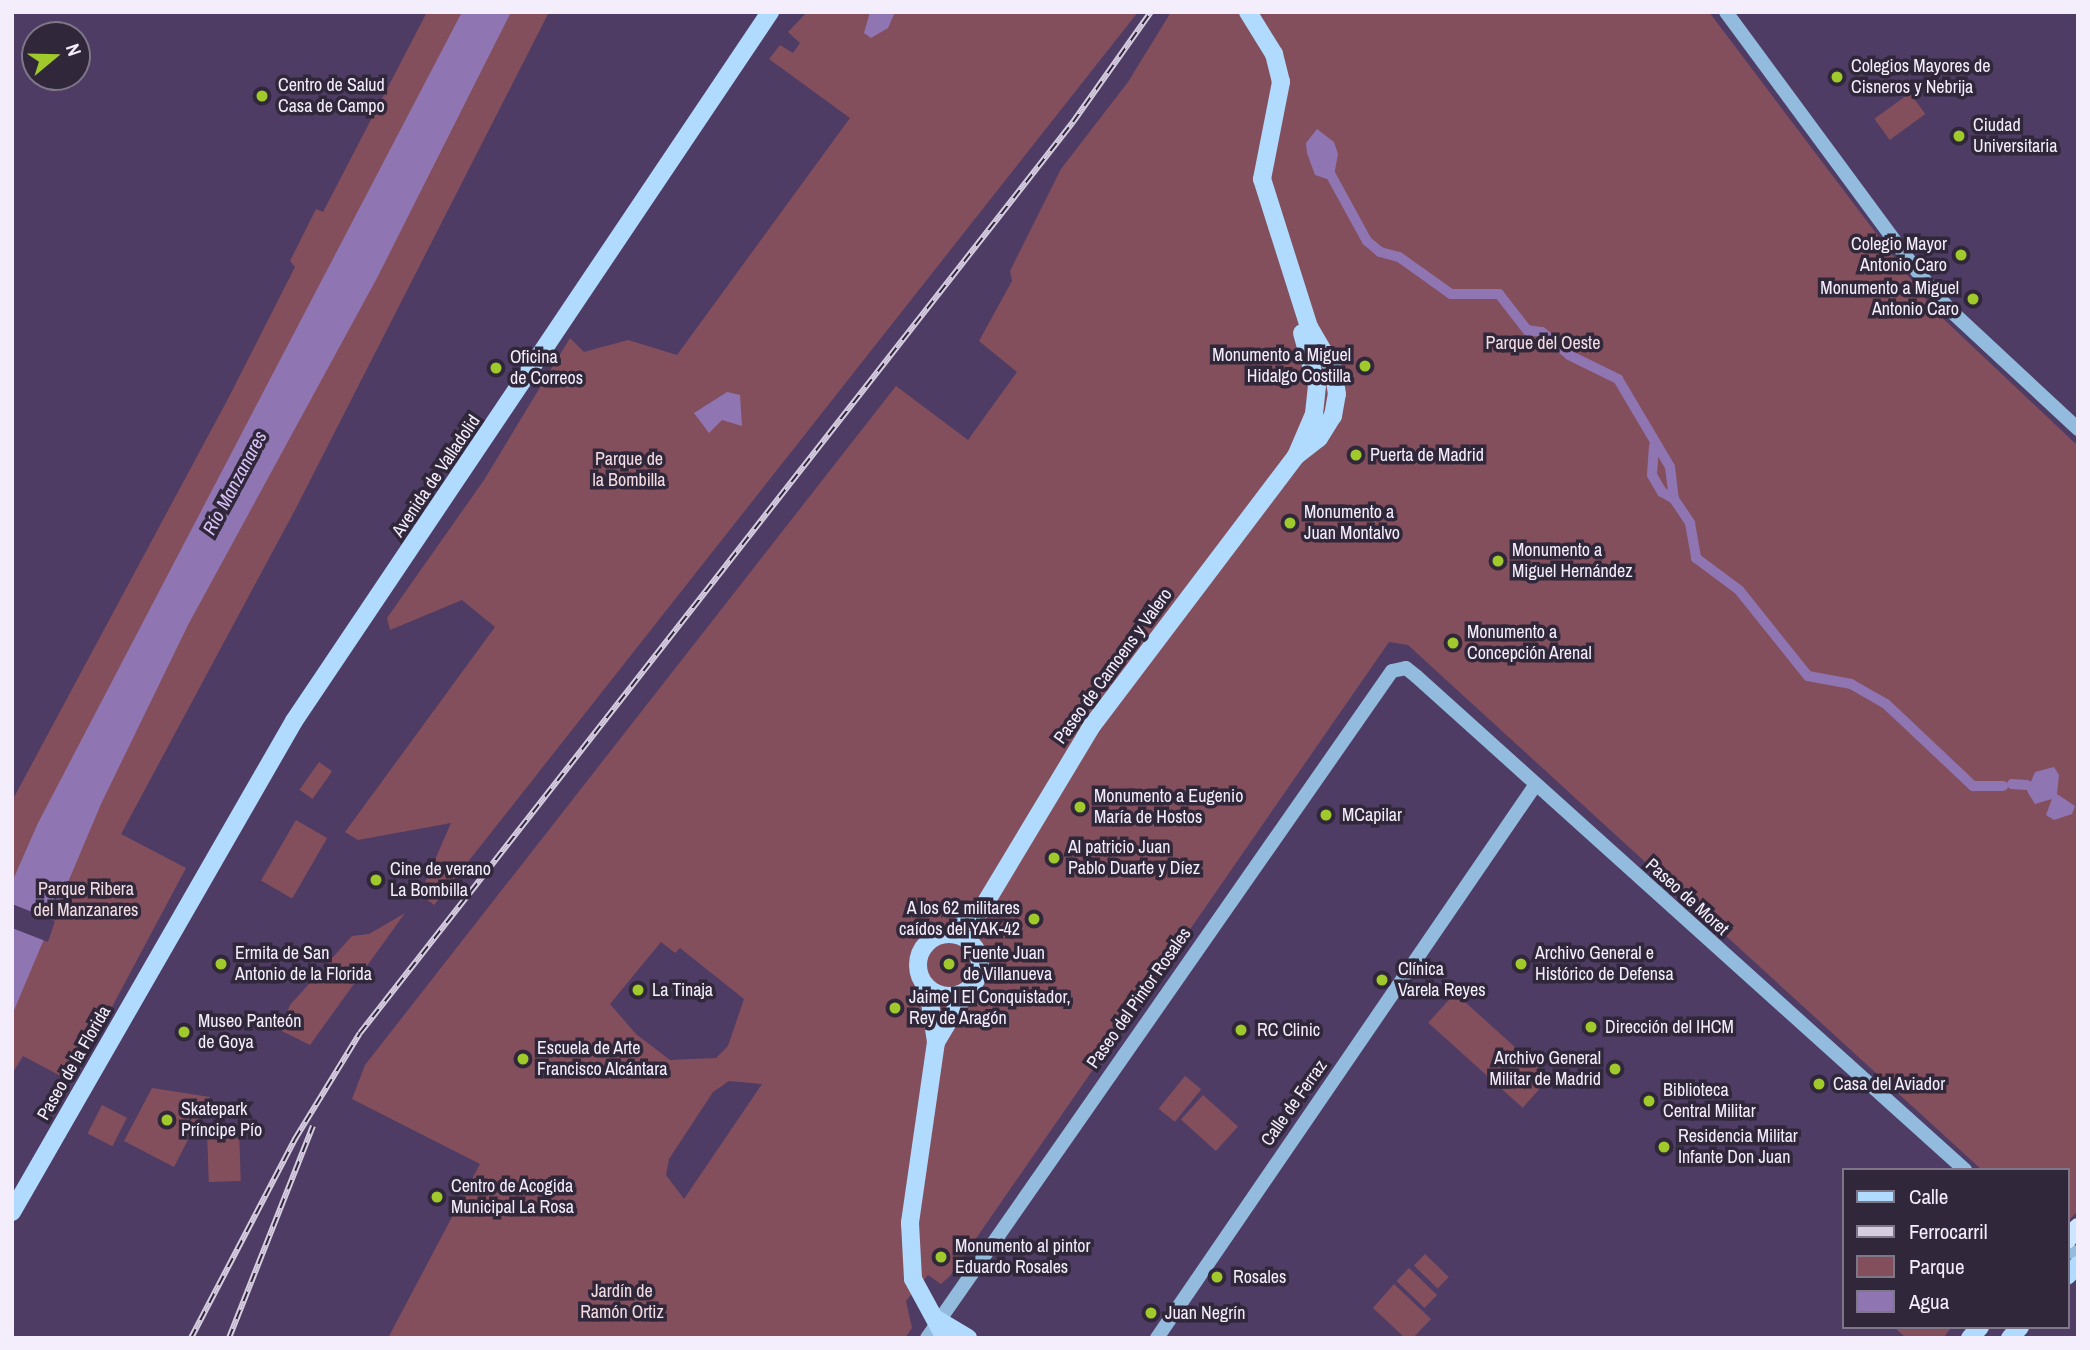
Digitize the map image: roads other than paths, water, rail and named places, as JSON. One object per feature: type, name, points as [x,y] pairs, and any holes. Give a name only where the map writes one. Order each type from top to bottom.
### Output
[{"type":"main road","name":"Avenida de Valladolid","points":[[151,971],[331,662],[469,466],[596,266],[770,12]]},
{"type":"main road","points":[[1248,12],[1280,74],[1262,179],[1290,252],[1299,325],[1317,386],[1314,414],[1296,456]]},
{"type":"main road","points":[[1726,12],[1917,271],[1950,310],[2078,429]]},
{"type":"main road","points":[[1296,288],[1309,327],[1332,368],[1337,394],[1333,416],[1319,438],[1296,456]]},
{"type":"main road","name":"Paseo de Camoens y Valero","points":[[980,912],[1090,727],[1296,456]]},
{"type":"main road","name":"Paseo de Moret","points":[[1383,680],[1392,671],[1406,668],[1534,787],[1963,1168]]},
{"type":"main road","name":"Paseo del Pintor Rosales","points":[[927,1338],[1383,680]]},
{"type":"main road","name":"Calle de Ferraz","points":[[1157,1338],[1534,787]]},
{"type":"main road","points":[[945,1338],[938,1320],[913,1279],[910,1223],[936,1042],[929,989],[918,972],[920,952],[932,939],[949,934],[980,912]]},
{"type":"main road","points":[[936,1042],[979,974],[980,912]]},
{"type":"main road","points":[[949,934],[966,940],[978,954]]},
{"type":"main road","name":"Paseo de la Florida","points":[[12,1212],[151,971]]},
{"type":"main road","points":[[929,989],[948,997],[967,991]]},
{"type":"main road","points":[[938,1320],[968,1338]]},
{"type":"water","name":"Río Manzanares","points":[[462,12],[511,12],[377,278],[188,625],[101,804],[12,1015],[12,882],[38,823]]},
{"type":"water","points":[[870,12],[895,12],[888,28],[871,38],[864,33]]},
{"type":"water","points":[[1317,129],[1334,142],[1338,154],[1333,181],[1315,175],[1307,153],[1306,143]]},
{"type":"water","points":[[727,392],[740,395],[742,426],[722,420],[709,433],[694,413]]},
{"type":"water","points":[[2054,767],[2059,775],[2057,794],[2075,806],[2072,814],[2054,820],[2046,815],[2052,799],[2035,804],[2027,791],[2035,772]]},
{"type":"waterway","points":[[1327,168],[1367,241],[1380,252],[1399,257],[1451,294],[1499,294],[1527,330],[1542,332],[1569,355],[1618,379],[1670,467],[1674,499],[1690,523],[1696,558],[1739,590],[1808,676],[1851,684],[1886,704],[1973,786],[2003,786]]},
{"type":"waterway","points":[[1654,446],[1652,475],[1662,492],[1674,499]]},
{"type":"waterway","points":[[2012,784],[2027,785]]},
{"type":"railway","points":[[191,1338],[295,1139],[360,1033],[1073,122],[1151,12]]},
{"type":"railway","points":[[229,1338],[313,1126]]},
{"type":"place","name":"Colegios Mayores de Cisneros y Nebrija","points":[[1837,77]]},
{"type":"place","name":"Centro de Salud Casa de Campo","points":[[262,96]]},
{"type":"place","name":"Ciudad Universitaria","points":[[1959,136]]},
{"type":"place","name":"Colegio Mayor Antonio Caro","points":[[1961,255]]},
{"type":"place","name":"Monumento a Miguel Antonio Caro","points":[[1973,299]]},
{"type":"place","name":"Monumento a Miguel Hidalgo Costilla","points":[[1365,366]]},
{"type":"place","name":"Oficina de Correos","points":[[496,368]]},
{"type":"place","name":"Puerta de Madrid","points":[[1356,455]]},
{"type":"place","name":"Monumento a Juan Montalvo","points":[[1290,523]]},
{"type":"place","name":"Monumento a Miguel Hernández","points":[[1498,561]]},
{"type":"place","name":"Monumento a Concepción Arenal","points":[[1453,643]]},
{"type":"place","name":"Monumento a Eugenio María de Hostos","points":[[1080,807]]},
{"type":"place","name":"MCapilar","points":[[1326,815]]},
{"type":"place","name":"Al patricio Juan Pablo Duarte y Díez","points":[[1054,858]]},
{"type":"place","name":"Cine de verano La Bombilla","points":[[376,880]]},
{"type":"place","name":"A los 62 militares caídos del YAK-42","points":[[1034,919]]},
{"type":"place","name":"Ermita de San Antonio de la Florida","points":[[221,964]]},
{"type":"place","name":"Fuente Juan de Villanueva","points":[[949,964]]},
{"type":"place","name":"Archivo General e Histórico de Defensa","points":[[1521,964]]},
{"type":"place","name":"Clínica Varela Reyes","points":[[1382,980]]},
{"type":"place","name":"La Tinaja","points":[[638,990]]},
{"type":"place","name":"Jaime I El Conquistador, Rey de Aragón","points":[[895,1008]]},
{"type":"place","name":"Dirección del IHCM","points":[[1591,1027]]},
{"type":"place","name":"RC Clinic","points":[[1241,1030]]},
{"type":"place","name":"Museo Panteón de Goya","points":[[184,1032]]},
{"type":"place","name":"Escuela de Arte Francisco Alcántara","points":[[523,1059]]},
{"type":"place","name":"Archivo General Militar de Madrid","points":[[1615,1069]]},
{"type":"place","name":"Casa del Aviador","points":[[1819,1084]]},
{"type":"place","name":"Biblioteca Central Militar","points":[[1649,1101]]},
{"type":"place","name":"Skatepark Príncipe Pío","points":[[167,1120]]},
{"type":"place","name":"Residencia Militar Infante Don Juan","points":[[1664,1147]]},
{"type":"place","name":"Centro de Acogida Municipal La Rosa","points":[[437,1197]]},
{"type":"place","name":"Monumento al pintor Eduardo Rosales","points":[[941,1257]]},
{"type":"place","name":"Rosales","points":[[1217,1277]]},
{"type":"place","name":"Juan Negrín","points":[[1151,1313]]},
{"type":"park label","name":"Parque del Oeste","points":[[1543,343]]},
{"type":"park label","name":"Parque de la Bombilla","points":[[629,470]]},
{"type":"park label","name":"Parque Ribera del Manzanares","points":[[86,900]]},
{"type":"park label","name":"Jardín de Ramón Ortiz","points":[[622,1302]]}]
